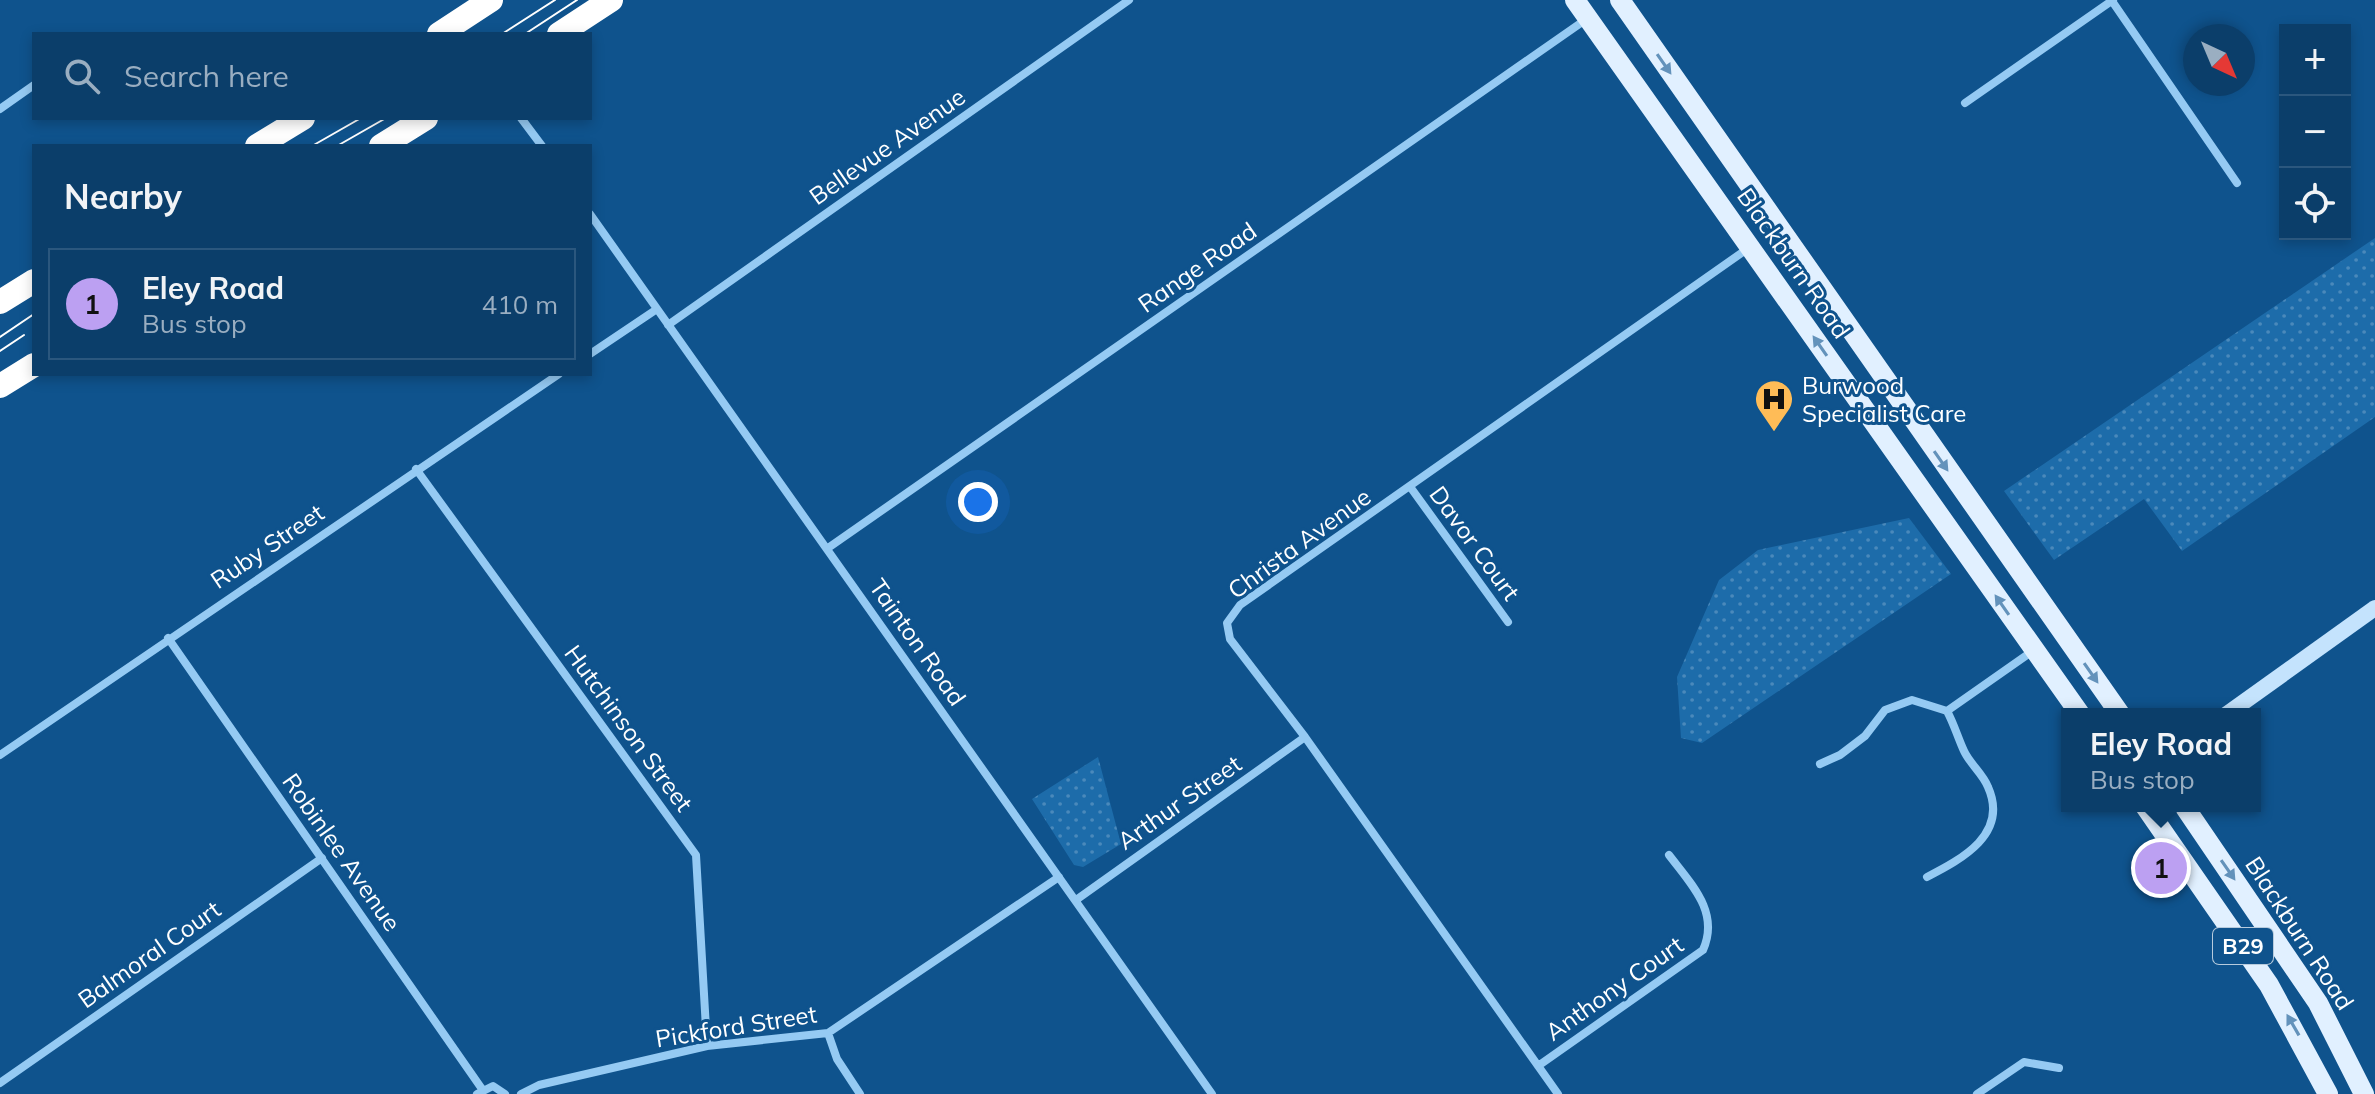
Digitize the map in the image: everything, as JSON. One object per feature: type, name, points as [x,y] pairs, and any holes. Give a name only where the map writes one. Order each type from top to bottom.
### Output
[{"type":"highway","points":[[442,32],[491,0]]},
{"type":"highway","points":[[562,32],[611,0]]},
{"type":"highway","points":[[260,144],[300,120]]},
{"type":"highway","points":[[384,144],[423,120]]},
{"type":"highway","points":[[0,302],[32,282]]},
{"type":"highway","points":[[0,386],[32,366]]},
{"type":"main road","name":"Blackburn Road","points":[[1575,0],[2076,708]]},
{"type":"main road","name":"Blackburn Road","points":[[1620,0],[2116,708]]},
{"type":"main road","points":[[1750,246],[1777,227]]},
{"type":"main road","points":[[2235,708],[2375,608]]},
{"type":"main road","name":"B29","points":[[2149,812],[2269,985],[2328,1094]]},
{"type":"main road","name":"Blackburn Road","points":[[2188,812],[2311,990],[2364,1094]]},
{"type":"street","name":"Bellevue Avenue","points":[[668,325],[1129,0]]},
{"type":"street","points":[[1965,103],[2113,0],[2237,183]]},
{"type":"street","name":"Range Road","points":[[828,548],[1588,18]]},
{"type":"street","points":[[0,109],[32,86]]},
{"type":"street","points":[[522,120],[540,144]]},
{"type":"street","name":"Tainton Road","points":[[592,217],[1212,1094]]},
{"type":"street","name":"Christa Avenue","points":[[1558,1094],[1305,737],[1230,639],[1227,623],[1240,605],[1411,488],[1750,246]]},
{"type":"street","points":[[592,353],[657,309]]},
{"type":"street","name":"Ruby Street","points":[[0,755],[556,376]]},
{"type":"street","name":"Hutchinson Street","points":[[416,469],[696,855],[707,1046]]},
{"type":"street","name":"Davor Court","points":[[1411,488],[1508,622]]},
{"type":"street","name":"Robinlee Avenue","points":[[168,638],[322,858],[479,1092]]},
{"type":"street","points":[[1947,711],[2034,650]]},
{"type":"street","points":[[1820,764],[1840,755],[1865,736],[1885,710],[1912,700],[1947,711]]},
{"type":"street","points":[[1927,877],[1954,863],[1985,838],[1994,813],[1988,787],[1964,752],[1947,711]]},
{"type":"street","name":"Arthur Street","points":[[1076,900],[1305,737]]},
{"type":"street","name":"Anthony Court","points":[[1538,1066],[1703,950],[1710,933],[1704,905],[1669,855]]},
{"type":"street","name":"Balmoral Court","points":[[0,1083],[322,858]]},
{"type":"street","name":"Pickford Street","points":[[521,1094],[539,1085],[707,1046],[828,1033],[1059,877]]},
{"type":"street","points":[[828,1033],[837,1059],[860,1094]]},
{"type":"street","points":[[1977,1094],[2024,1062],[2059,1068]]},
{"type":"street","points":[[479,1092],[493,1086],[505,1094]]},
{"type":"shaded area","points":[[2375,238],[2375,417],[2182,551],[2144,499],[2054,560],[2004,491]]},
{"type":"shaded area","points":[[1909,518],[1951,574],[1702,743],[1681,738],[1677,677],[1719,580],[1758,550]]},
{"type":"shaded area","points":[[1098,757],[1121,844],[1083,867],[1074,865],[1032,799]]},
{"type":"tram line","points":[[505,32],[555,0]]},
{"type":"tram line","points":[[528,32],[577,0]]},
{"type":"tram line","points":[[316,144],[358,120]]},
{"type":"tram line","points":[[340,144],[382,120]]},
{"type":"tram line","points":[[0,337],[32,315]]},
{"type":"tram line","points":[[0,351],[24,335]]},
{"type":"place","name":"Burwood Specialist Care","points":[[1774,433]]},
{"type":"place","name":"Eley Road","points":[[2161,868]]}]
